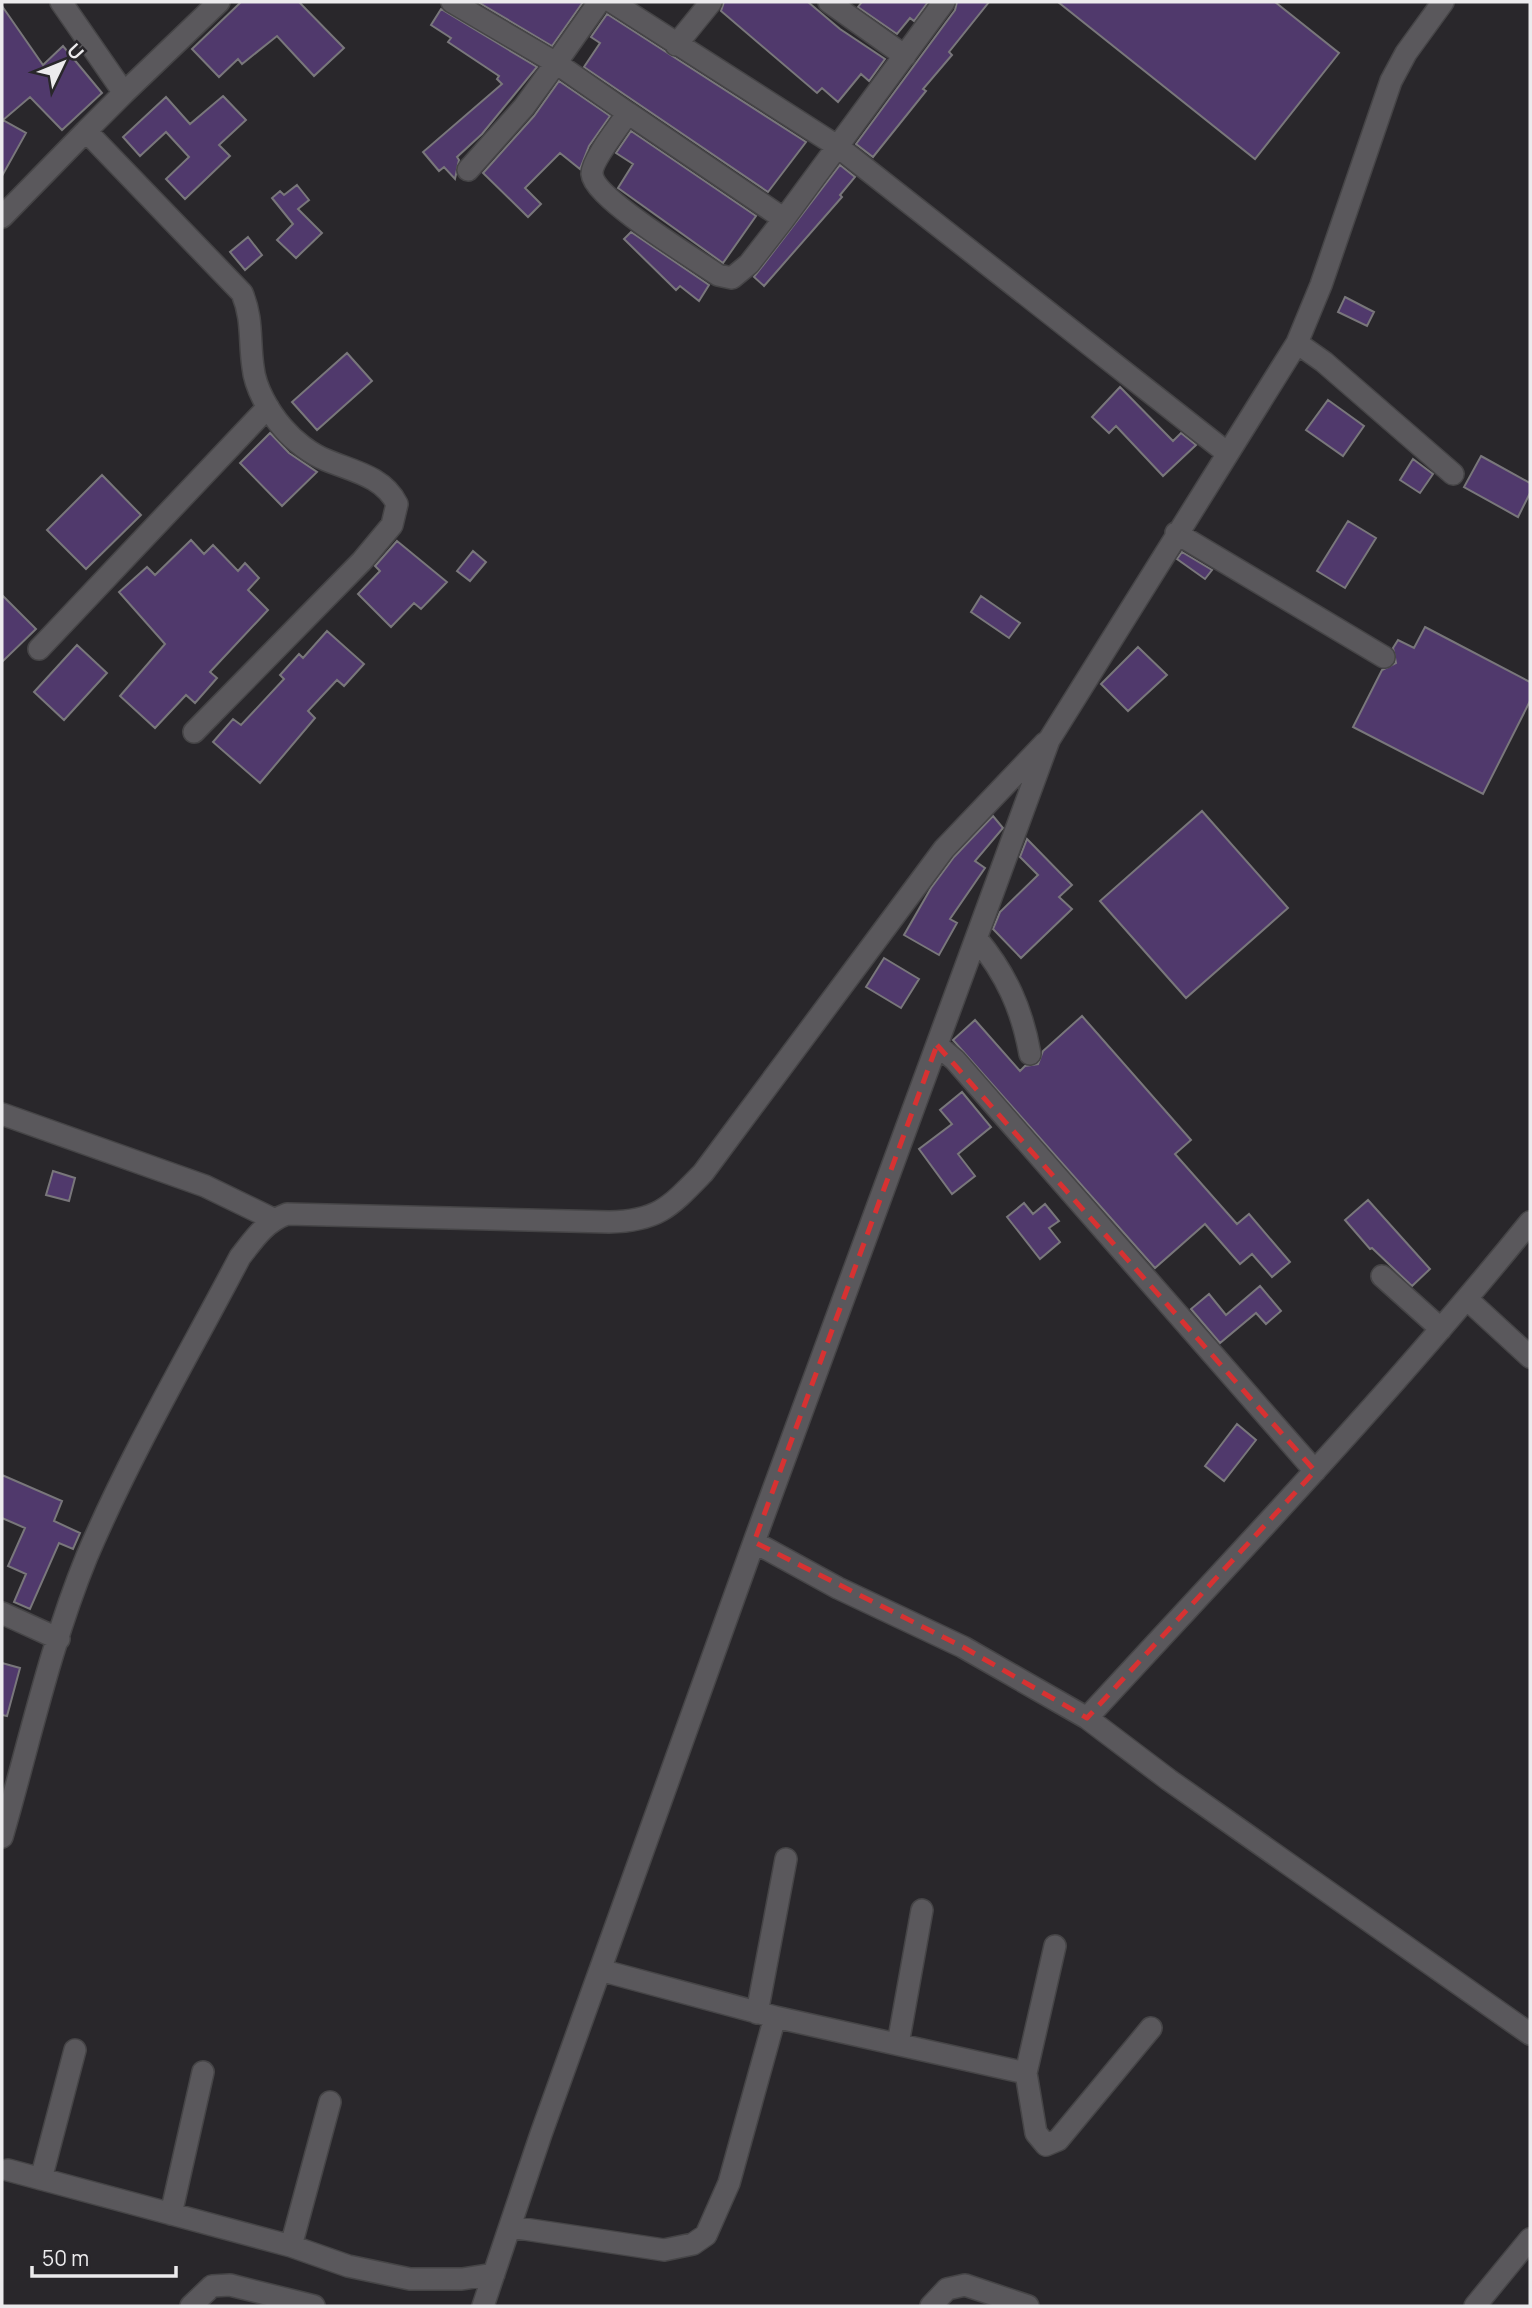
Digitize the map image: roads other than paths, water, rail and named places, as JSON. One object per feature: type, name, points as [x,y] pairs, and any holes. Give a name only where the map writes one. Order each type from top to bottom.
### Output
[{"type":"street","points":[[61,2],[124,93]]},
{"type":"street","points":[[2,217],[124,93],[219,2]]},
{"type":"street","points":[[452,2],[556,63],[784,219]]},
{"type":"street","points":[[468,170],[524,107],[599,2]]},
{"type":"street","points":[[612,2],[837,146],[1226,452]]},
{"type":"street","points":[[676,45],[711,2]]},
{"type":"street","points":[[830,2],[905,56]]},
{"type":"street","points":[[628,113],[593,166],[594,182],[614,203],[718,275],[732,278],[784,219],[944,2]]},
{"type":"street","points":[[483,2306],[754,1542],[1049,740],[1226,452],[1297,343],[1391,81],[1406,52],[1443,2]]},
{"type":"street","points":[[86,131],[242,293],[252,324],[253,370],[268,407],[284,430],[315,454],[376,480],[393,498],[396,513],[392,525],[362,561],[194,732]]},
{"type":"street","points":[[1297,343],[1324,362],[1453,474]]},
{"type":"street","points":[[39,649],[268,407]]},
{"type":"street","points":[[1176,533],[1384,657]]},
{"type":"street","points":[[2,1837],[59,1639],[86,1558],[147,1432],[240,1257],[273,1219],[287,1214],[318,1213],[639,1222],[656,1215],[703,1174],[944,849],[996,791],[1049,740]]},
{"type":"street","points":[[977,939],[999,965],[1013,990],[1030,1054]]},
{"type":"street","points":[[937,1045],[955,1060],[1133,1260],[1315,1471]]},
{"type":"street","points":[[2,1114],[205,1186],[273,1219]]},
{"type":"street","points":[[1087,1718],[1315,1471],[1468,1300],[1530,1222]]},
{"type":"street","points":[[1382,1276],[1441,1329]]},
{"type":"street","points":[[1468,1300],[1530,1357]]},
{"type":"street","points":[[754,1542],[838,1588],[963,1647],[1087,1718],[1169,1780],[1530,2034]]},
{"type":"street","points":[[2,1613],[59,1639]]},
{"type":"street","points":[[511,2227],[664,2250],[694,2244],[706,2235],[729,2183],[766,2015],[786,1859]]},
{"type":"street","points":[[898,2044],[922,1910]]},
{"type":"street","points":[[1055,1946],[1026,2073],[1038,2139],[1046,2145],[1055,2144],[1150,2028]]},
{"type":"street","points":[[600,1970],[766,2015],[1026,2073]]},
{"type":"street","points":[[41,2179],[75,2050]]},
{"type":"street","points":[[171,2214],[203,2072]]},
{"type":"street","points":[[291,2246],[330,2102]]},
{"type":"street","points":[[8,2170],[291,2246],[348,2266],[410,2279],[463,2279],[494,2274]]},
{"type":"street","points":[[1475,2306],[1530,2239]]},
{"type":"street","points":[[191,2306],[212,2286],[230,2285],[314,2306]]},
{"type":"street","points":[[931,2306],[947,2289],[965,2285],[1028,2306]]}]
